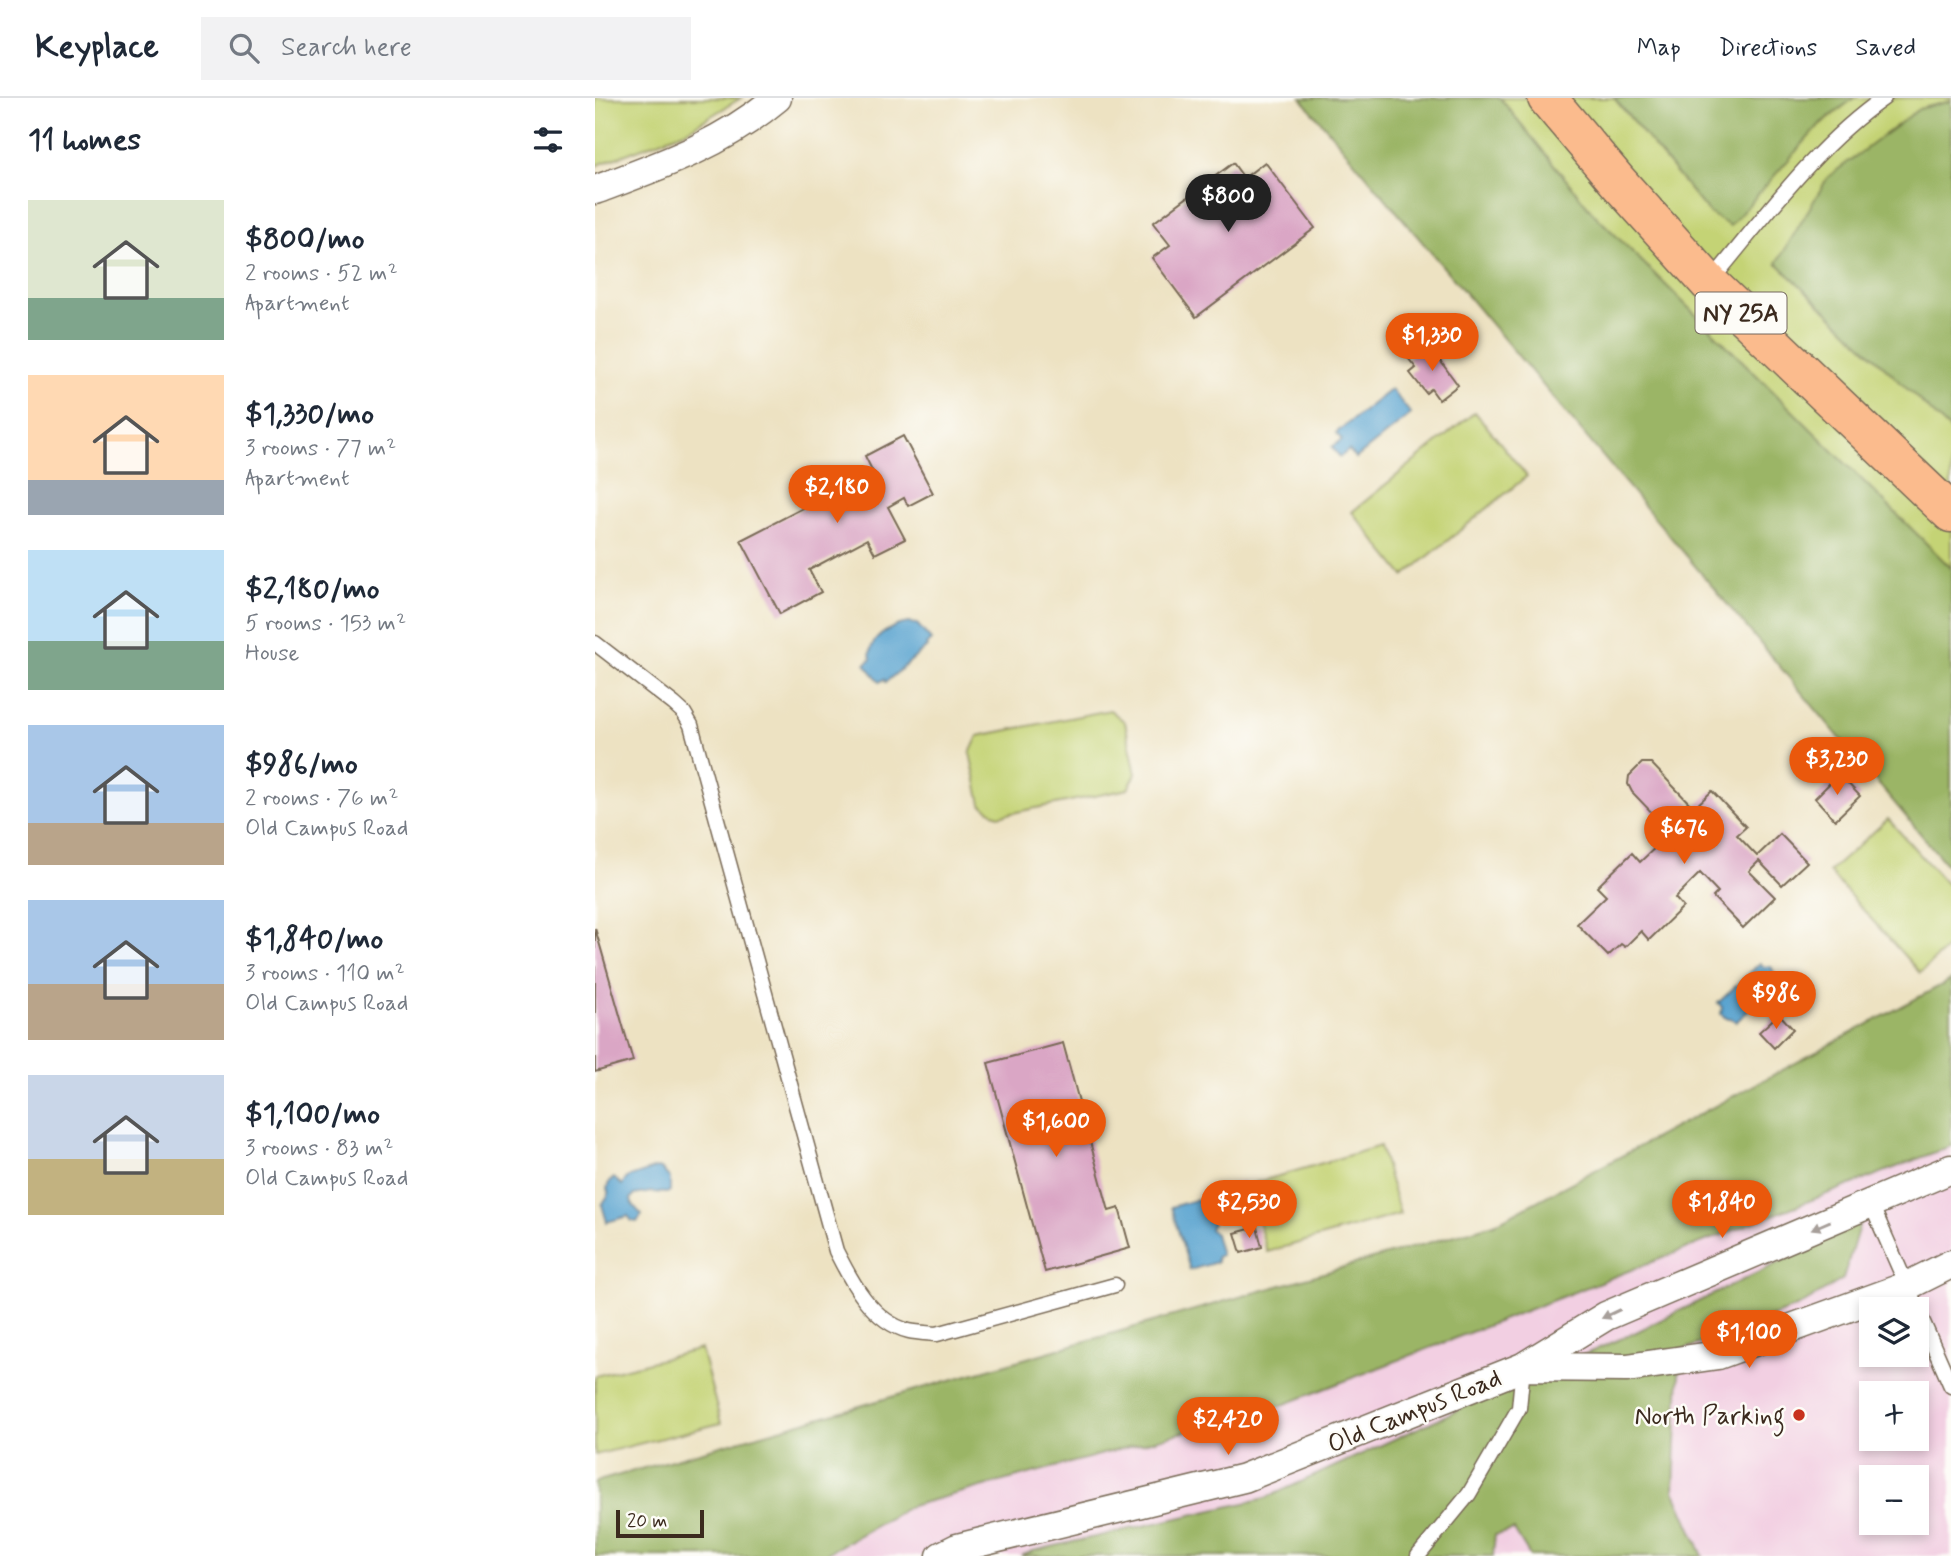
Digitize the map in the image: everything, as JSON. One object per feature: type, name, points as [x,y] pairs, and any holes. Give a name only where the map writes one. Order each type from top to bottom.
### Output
[{"type":"main road","name":"NY 25A","points":[[1547,98],[1709,283],[1951,513]]},
{"type":"street","points":[[595,190],[701,149],[744,123],[776,98]]},
{"type":"street","name":"Old Campus Road","points":[[941,1556],[957,1548],[1244,1478],[1523,1367],[1606,1316],[1951,1169]]},
{"type":"street","name":"Old Campus Road","points":[[1523,1367],[1627,1368],[1718,1355],[1907,1286],[1951,1264]]},
{"type":"lane","points":[[1709,283],[1831,140],[1884,98]]},
{"type":"lane","points":[[595,643],[674,704],[684,713],[691,725],[836,1251],[853,1284],[880,1315],[907,1330],[937,1334],[1115,1284]]},
{"type":"lane","points":[[1871,1204],[1951,1386]]},
{"type":"lane","points":[[1418,1556],[1469,1494],[1518,1408],[1523,1367]]},
{"type":"shaded area","points":[[1951,1146],[1951,1556],[822,1556],[911,1506],[1280,1406]]},
{"type":"green space","points":[[595,98],[741,98],[684,132],[595,166]]},
{"type":"green space","points":[[1301,98],[1500,98],[1593,213],[1951,568],[1951,870]]},
{"type":"green space","points":[[1500,98],[1614,98],[1709,213],[1854,98],[1951,98],[1951,101],[1919,109],[1777,263],[1951,431],[1951,568],[1593,213]]},
{"type":"green space","points":[[1614,98],[1854,98],[1821,123],[1730,226],[1709,213]]},
{"type":"green space","points":[[1951,101],[1951,431],[1777,263],[1828,177],[1919,109]]},
{"type":"green space","points":[[1475,412],[1527,476],[1404,576],[1352,512]]},
{"type":"green space","points":[[1110,710],[1125,722],[1136,774],[1128,789],[998,816],[981,804],[970,753],[978,736]]},
{"type":"green space","points":[[1888,819],[1951,889],[1951,944],[1920,973],[1829,872]]},
{"type":"green space","points":[[1951,980],[1951,1146],[1280,1406],[911,1506],[822,1556],[595,1556],[595,1482],[1494,1224]]},
{"type":"green space","points":[[1380,1146],[1400,1214],[1267,1252],[1248,1185]]},
{"type":"green space","points":[[1860,1223],[1843,1279],[1799,1306],[1680,1351],[1674,1490],[1703,1556],[1530,1556],[1514,1530],[1495,1535],[1493,1556],[1021,1556],[1033,1551],[1266,1498],[1488,1396],[1632,1334]]},
{"type":"green space","points":[[701,1349],[721,1423],[595,1455],[595,1376]]},
{"type":"water","points":[[1391,389],[1411,414],[1356,458],[1349,450],[1340,457],[1332,447],[1342,440],[1336,433]]},
{"type":"water","points":[[908,623],[917,624],[931,640],[927,647],[886,682],[884,679],[880,682],[865,664],[871,659],[872,645],[888,630]]},
{"type":"water","points":[[1760,963],[1764,967],[1771,966],[1779,983],[1736,1022],[1726,1018],[1721,1014],[1722,1007],[1718,1003]]},
{"type":"water","points":[[656,1168],[670,1178],[670,1191],[634,1195],[632,1204],[642,1215],[637,1222],[628,1216],[607,1222],[602,1205],[609,1194],[609,1182],[614,1178],[622,1185],[627,1178]]},
{"type":"water","points":[[1198,1199],[1200,1205],[1207,1203],[1213,1223],[1210,1229],[1215,1234],[1221,1255],[1216,1257],[1217,1262],[1190,1270],[1171,1207]]},
{"type":"building","points":[[1265,162],[1315,228],[1196,317],[1152,258],[1170,245],[1153,223],[1233,163],[1244,178]]},
{"type":"building","points":[[1427,343],[1458,385],[1439,400],[1431,389],[1426,393],[1410,373],[1416,368],[1408,358]]},
{"type":"building","points":[[903,436],[933,493],[908,506],[904,498],[888,507],[905,539],[875,554],[867,539],[809,570],[821,592],[780,614],[741,540],[873,472],[865,456]]},
{"type":"building","points":[[1642,763],[1651,763],[1694,808],[1712,791],[1746,827],[1737,835],[1757,856],[1780,834],[1807,862],[1782,885],[1759,861],[1749,871],[1775,897],[1743,928],[1713,897],[1718,892],[1700,873],[1675,898],[1683,907],[1649,940],[1641,931],[1625,947],[1621,944],[1608,956],[1577,924],[1606,896],[1597,887],[1632,853],[1640,862],[1659,844],[1654,838],[1654,827],[1661,822],[1632,792],[1628,784],[1629,776]]},
{"type":"building","points":[[1839,774],[1860,796],[1835,820],[1815,798]]},
{"type":"building","points":[[595,928],[633,1061],[595,1072]]},
{"type":"building","points":[[1779,1014],[1793,1029],[1774,1048],[1759,1032]]},
{"type":"building","points":[[1063,1043],[1109,1211],[1119,1208],[1130,1248],[1045,1272],[988,1063]]},
{"type":"building","points":[[1243,1181],[1249,1201],[1228,1207],[1222,1187]]},
{"type":"building","points":[[1257,1227],[1262,1247],[1241,1253],[1235,1233]]},
{"type":"place","name":"North Parking","points":[[1799,1415]]}]
